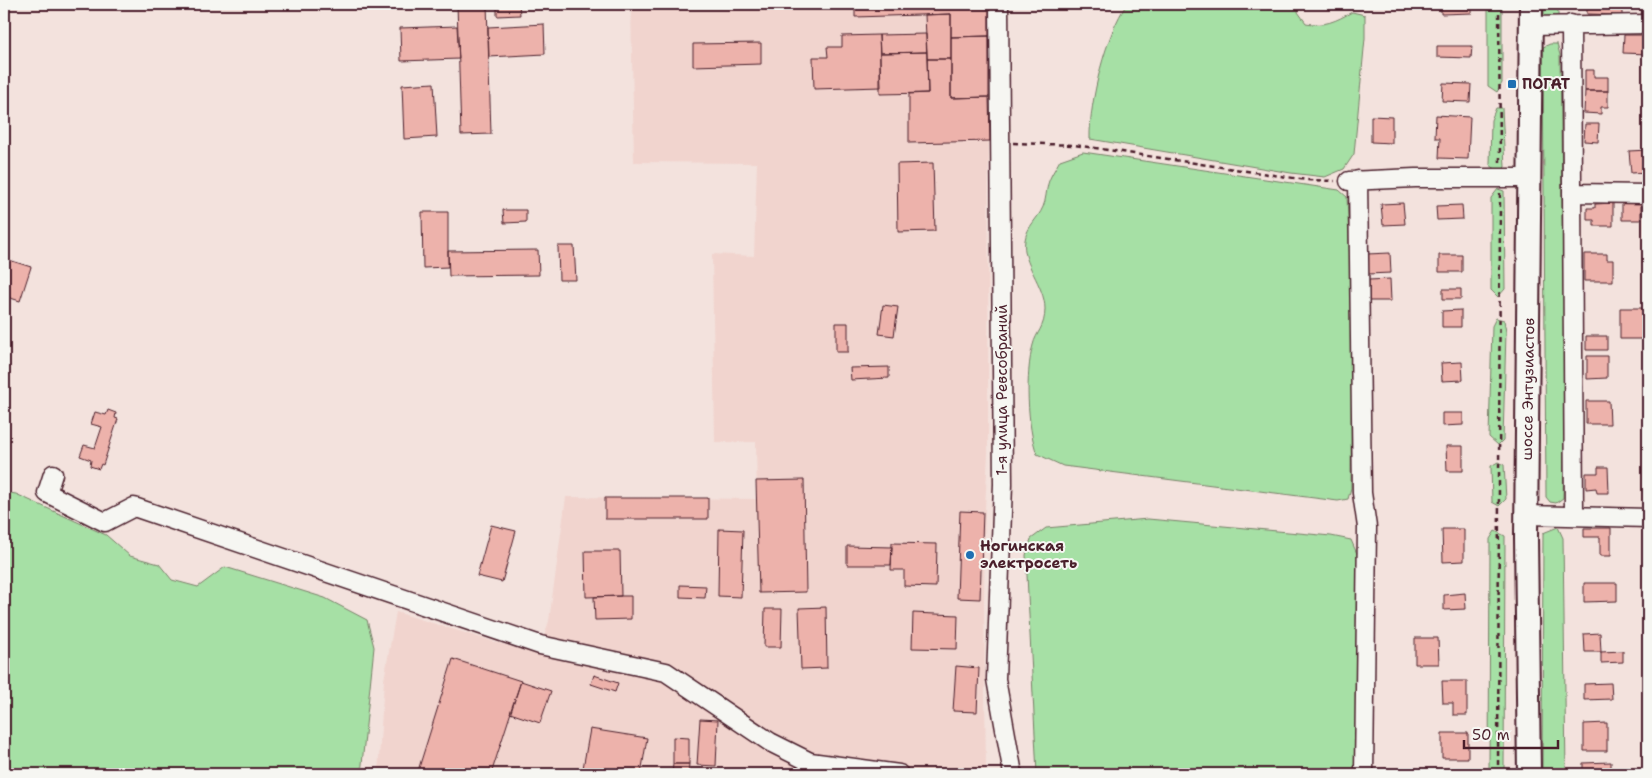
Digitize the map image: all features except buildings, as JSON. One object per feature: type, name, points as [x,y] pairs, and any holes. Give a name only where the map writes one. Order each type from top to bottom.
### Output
[{"type":"main road","name":"шоссе Энтузиастов","points":[[1529,774],[1527,515],[1531,4]]},
{"type":"street","name":"1-я улица Ревсобраний","points":[[999,4],[1003,484],[996,679],[1013,774]]},
{"type":"street","points":[[1571,24],[1574,515]]},
{"type":"street","points":[[1531,26],[1648,24]]},
{"type":"street","points":[[1364,774],[1367,527],[1362,492],[1353,181],[1531,178]]},
{"type":"street","points":[[1572,193],[1648,194]]},
{"type":"street","points":[[53,474],[47,493],[105,522],[134,507],[540,645],[666,672],[770,742],[810,762],[899,774]]},
{"type":"street","points":[[1527,515],[1648,518]]},
{"type":"path","points":[[1498,774],[1499,4]]},
{"type":"path","points":[[1000,142],[1075,145],[1307,180],[1353,181]]},
{"type":"shaded area","points":[[631,4],[989,4],[988,454],[985,508],[984,601],[986,774],[378,774],[384,680],[396,612],[538,655],[549,621],[566,497],[757,499],[756,442],[715,442],[712,254],[754,256],[757,163],[634,162]]},
{"type":"green space","points":[[1127,4],[1300,4],[1298,12],[1306,23],[1312,24],[1330,22],[1352,12],[1365,15],[1365,38],[1354,154],[1344,169],[1325,177],[1291,173],[1090,139],[1092,107],[1100,69],[1112,32]]},
{"type":"green space","points":[[1488,4],[1502,4],[1502,83],[1497,92],[1488,86]]},
{"type":"green space","points":[[1544,4],[1558,4],[1558,17],[1549,20],[1544,16]]},
{"type":"green space","points":[[1557,44],[1560,55],[1565,408],[1563,498],[1556,503],[1550,502],[1546,497],[1543,47]]},
{"type":"green space","points":[[1496,108],[1502,108],[1505,167],[1500,172],[1490,165],[1491,120]]},
{"type":"green space","points":[[1083,152],[1339,190],[1347,197],[1352,308],[1351,488],[1348,499],[1338,501],[1063,466],[1037,454],[1029,415],[1028,385],[1030,357],[1034,341],[1044,321],[1045,309],[1041,291],[1026,257],[1025,240],[1028,231],[1043,207],[1049,181],[1060,160]]},
{"type":"green space","points":[[1498,189],[1504,191],[1505,289],[1498,297],[1491,290],[1491,198]]},
{"type":"green space","points":[[1496,318],[1504,320],[1506,332],[1503,440],[1498,445],[1489,437],[1492,326]]},
{"type":"green space","points":[[1498,462],[1504,465],[1506,499],[1499,506],[1492,502],[1491,466]]},
{"type":"green space","points":[[4,492],[16,494],[106,535],[130,556],[159,564],[172,580],[198,587],[225,567],[325,598],[367,620],[374,647],[361,774],[4,774]]},
{"type":"green space","points":[[1148,519],[1331,536],[1351,540],[1361,563],[1355,774],[1037,774],[1026,555],[1031,539],[1046,528]]},
{"type":"green space","points":[[1558,527],[1563,538],[1566,774],[1542,774],[1543,533]]},
{"type":"green space","points":[[1495,531],[1505,536],[1504,774],[1489,774],[1490,539]]},
{"type":"place","name":"ПОГАТ","points":[[1512,84]]},
{"type":"place","name":"Ногинская электросеть","points":[[970,555]]}]
